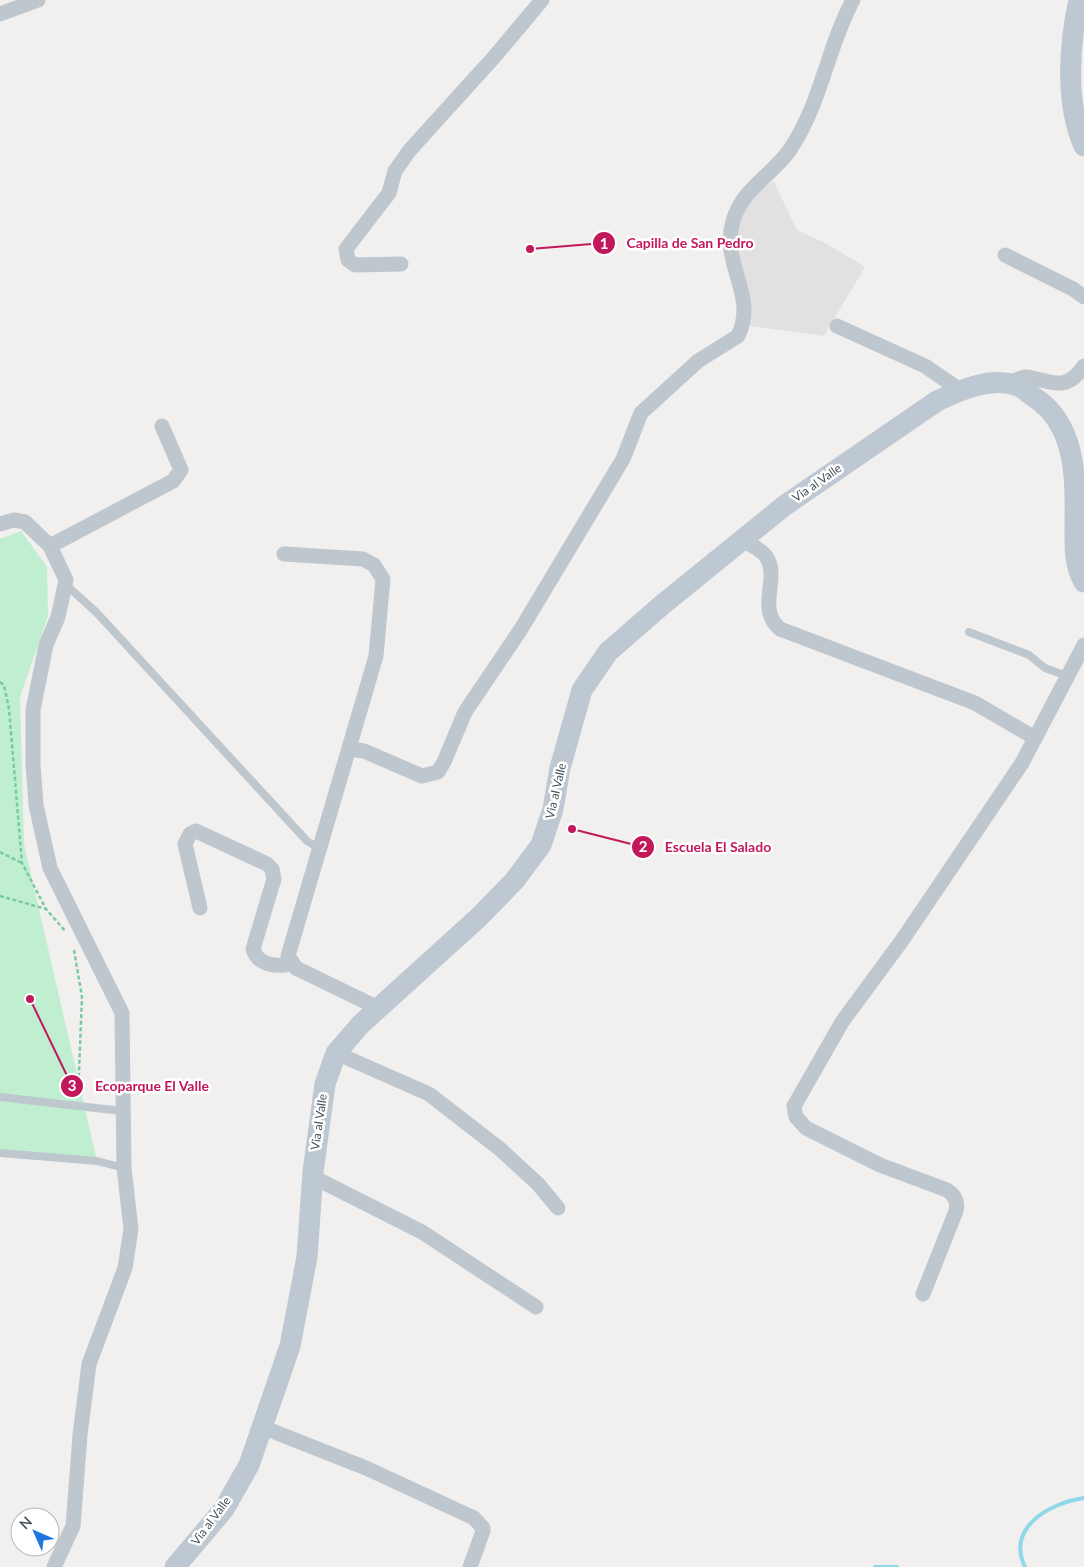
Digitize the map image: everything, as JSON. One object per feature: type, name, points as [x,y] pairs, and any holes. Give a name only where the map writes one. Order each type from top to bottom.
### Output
[{"type":"main road","points":[[1079,0],[1074,24],[1072,84],[1076,128],[1084,146]]},
{"type":"main road","name":"Via al Valle","points":[[175,1567],[224,1508],[249,1465],[290,1346],[307,1257],[313,1177],[324,1084],[336,1053],[360,1024],[478,918],[515,880],[541,845],[553,809],[560,768],[582,690],[608,652],[662,605],[784,506],[850,459],[937,401],[960,390],[988,383],[1018,386],[1040,401],[1058,421],[1070,446],[1074,477],[1075,555],[1084,582]]},
{"type":"street","points":[[0,14],[38,0]]},
{"type":"street","points":[[401,264],[356,265],[348,260],[346,249],[389,193],[395,172],[409,151],[495,56],[542,0]]},
{"type":"street","points":[[348,749],[364,751],[422,776],[438,772],[465,712],[521,629],[623,459],[641,413],[698,361],[738,336],[745,311],[743,296],[730,253],[730,233],[735,213],[749,190],[776,166],[799,136],[823,80],[844,17],[853,0]]},
{"type":"street","points":[[1005,255],[1073,289],[1084,297]]},
{"type":"street","points":[[837,326],[925,366],[960,390]]},
{"type":"street","points":[[1006,385],[1022,377],[1058,384],[1070,379],[1084,366]]},
{"type":"street","points":[[50,546],[163,489],[174,481],[181,470],[162,426]]},
{"type":"street","points":[[0,524],[14,520],[25,522],[50,546],[66,580],[58,617],[46,645],[33,710],[33,764],[36,805],[50,868],[122,1013],[124,1168],[131,1229],[124,1268],[89,1364],[80,1435],[73,1526],[54,1567]]},
{"type":"street","points":[[742,540],[765,556],[770,569],[768,611],[774,623],[780,629],[975,704],[1035,738]]},
{"type":"street","points":[[284,554],[363,559],[374,565],[383,579],[376,656],[288,951],[291,964]]},
{"type":"street","points":[[923,1294],[956,1211],[957,1203],[953,1195],[947,1190],[880,1165],[806,1128],[796,1117],[794,1106],[842,1022],[903,939],[1022,763],[1084,644]]},
{"type":"street","points":[[200,908],[185,844],[187,837],[196,831],[267,864],[272,869],[274,879],[254,949],[256,956],[261,961],[277,967],[291,964],[372,1005],[376,1011]]},
{"type":"street","points":[[336,1053],[429,1094],[500,1149],[538,1184],[558,1208]]},
{"type":"street","points":[[313,1177],[422,1232],[536,1307]]},
{"type":"street","points":[[262,1427],[366,1468],[474,1518],[479,1522],[482,1531],[470,1567]]},
{"type":"lane","points":[[65,584],[96,612],[307,841],[318,848]]},
{"type":"lane","points":[[969,632],[1029,655],[1044,668],[1067,676]]},
{"type":"lane","points":[[0,1097],[122,1111]]},
{"type":"lane","points":[[0,1153],[97,1162],[124,1168]]},
{"type":"path","points":[[0,682],[4,685],[9,708],[22,863],[46,909],[72,939]]},
{"type":"path","points":[[0,852],[22,863]]},
{"type":"path","points":[[0,896],[46,909]]},
{"type":"path","points":[[73,947],[82,997],[78,1106]]},
{"type":"shaded area","points":[[774,182],[797,230],[827,244],[865,267],[824,336],[751,326],[738,284],[736,214],[760,186]]},
{"type":"green space","points":[[21,531],[47,567],[48,616],[20,697],[24,844],[97,1161],[0,1153],[0,539]]},
{"type":"waterway","points":[[1025,1567],[1021,1553],[1021,1540],[1026,1529],[1045,1511],[1058,1505],[1084,1498]]},
{"type":"waterway","points":[[875,1567],[897,1567]]},
{"type":"place","name":"Capilla de San Pedro","points":[[530,249]]},
{"type":"place","name":"Escuela El Salado","points":[[572,829]]},
{"type":"place","name":"Ecoparque El Valle","points":[[30,999]]}]
